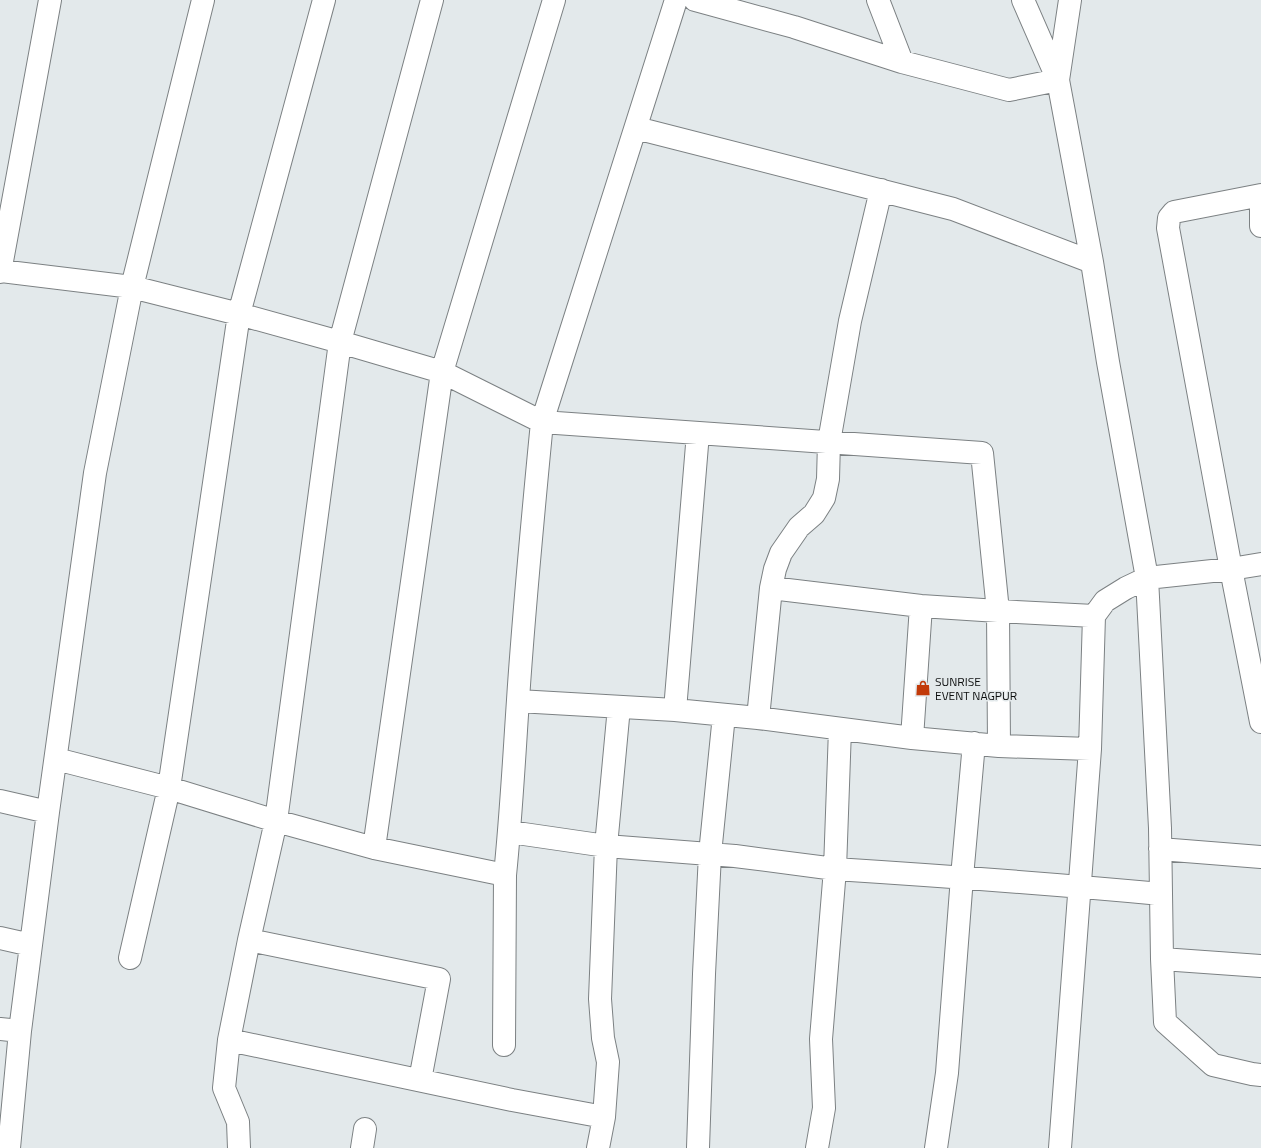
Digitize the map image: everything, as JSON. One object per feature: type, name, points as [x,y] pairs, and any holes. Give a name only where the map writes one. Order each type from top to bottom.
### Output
[{"type":"street","points":[[50,0],[0,272],[132,287],[340,342],[442,372],[542,422],[982,453],[998,611],[999,746]]},
{"type":"street","points":[[9,1148],[10,1030],[31,945],[94,473],[132,287],[203,0]]},
{"type":"street","points":[[130,958],[168,788],[238,314],[324,0]]},
{"type":"street","points":[[239,1148],[238,1122],[224,1088],[229,1040],[249,940],[276,821],[340,342],[432,0]]},
{"type":"street","points":[[374,848],[442,372],[554,0]]},
{"type":"street","points":[[504,1045],[505,875],[510,832],[526,598],[542,422],[676,0]]},
{"type":"street","points":[[695,0],[794,27],[902,62],[1009,90],[1058,80]]},
{"type":"street","points":[[878,0],[902,62]]},
{"type":"street","points":[[1023,0],[1058,80],[1092,262],[1108,362],[1147,578],[1160,849],[1165,1022],[1213,1064],[1261,1075]]},
{"type":"street","points":[[1058,80],[1070,0]]},
{"type":"street","points":[[636,128],[952,209],[1092,262]]},
{"type":"street","points":[[758,718],[772,588],[776,569],[781,553],[799,528],[814,514],[824,498],[828,479],[829,442],[850,321],[881,190]]},
{"type":"street","points":[[1261,195],[1174,212],[1169,218],[1168,228],[1261,722]]},
{"type":"street","points":[[1261,208],[1261,226]]},
{"type":"street","points":[[675,710],[698,434]]},
{"type":"street","points":[[1060,1148],[1090,749],[1094,616],[1105,601],[1126,588],[1147,578],[1231,569],[1261,564]]},
{"type":"street","points":[[772,588],[921,606],[1094,616]]},
{"type":"street","points":[[912,738],[921,606]]},
{"type":"street","points":[[518,701],[675,710],[758,718],[912,738],[999,746],[1090,749]]},
{"type":"street","points":[[598,1148],[604,1117],[608,1062],[603,1038],[600,999],[606,846],[620,707]]},
{"type":"street","points":[[698,1148],[710,854],[724,715]]},
{"type":"street","points":[[817,1148],[824,1108],[821,1039],[835,869],[840,729]]},
{"type":"street","points":[[936,1148],[948,1073],[962,877],[974,743]]},
{"type":"street","points":[[56,759],[168,788],[276,821],[374,848],[505,875]]},
{"type":"street","points":[[0,801],[48,812]]},
{"type":"street","points":[[510,832],[606,846],[710,854],[835,869],[1080,886],[1161,894]]},
{"type":"street","points":[[1160,849],[1261,857]]},
{"type":"street","points":[[0,938],[31,945]]},
{"type":"street","points":[[249,940],[439,979],[420,1080]]},
{"type":"street","points":[[1162,959],[1261,966]]},
{"type":"street","points":[[229,1040],[512,1100],[604,1117]]},
{"type":"place","name":"SUNRISE EVENT NAGPUR","points":[[923,688]]}]
